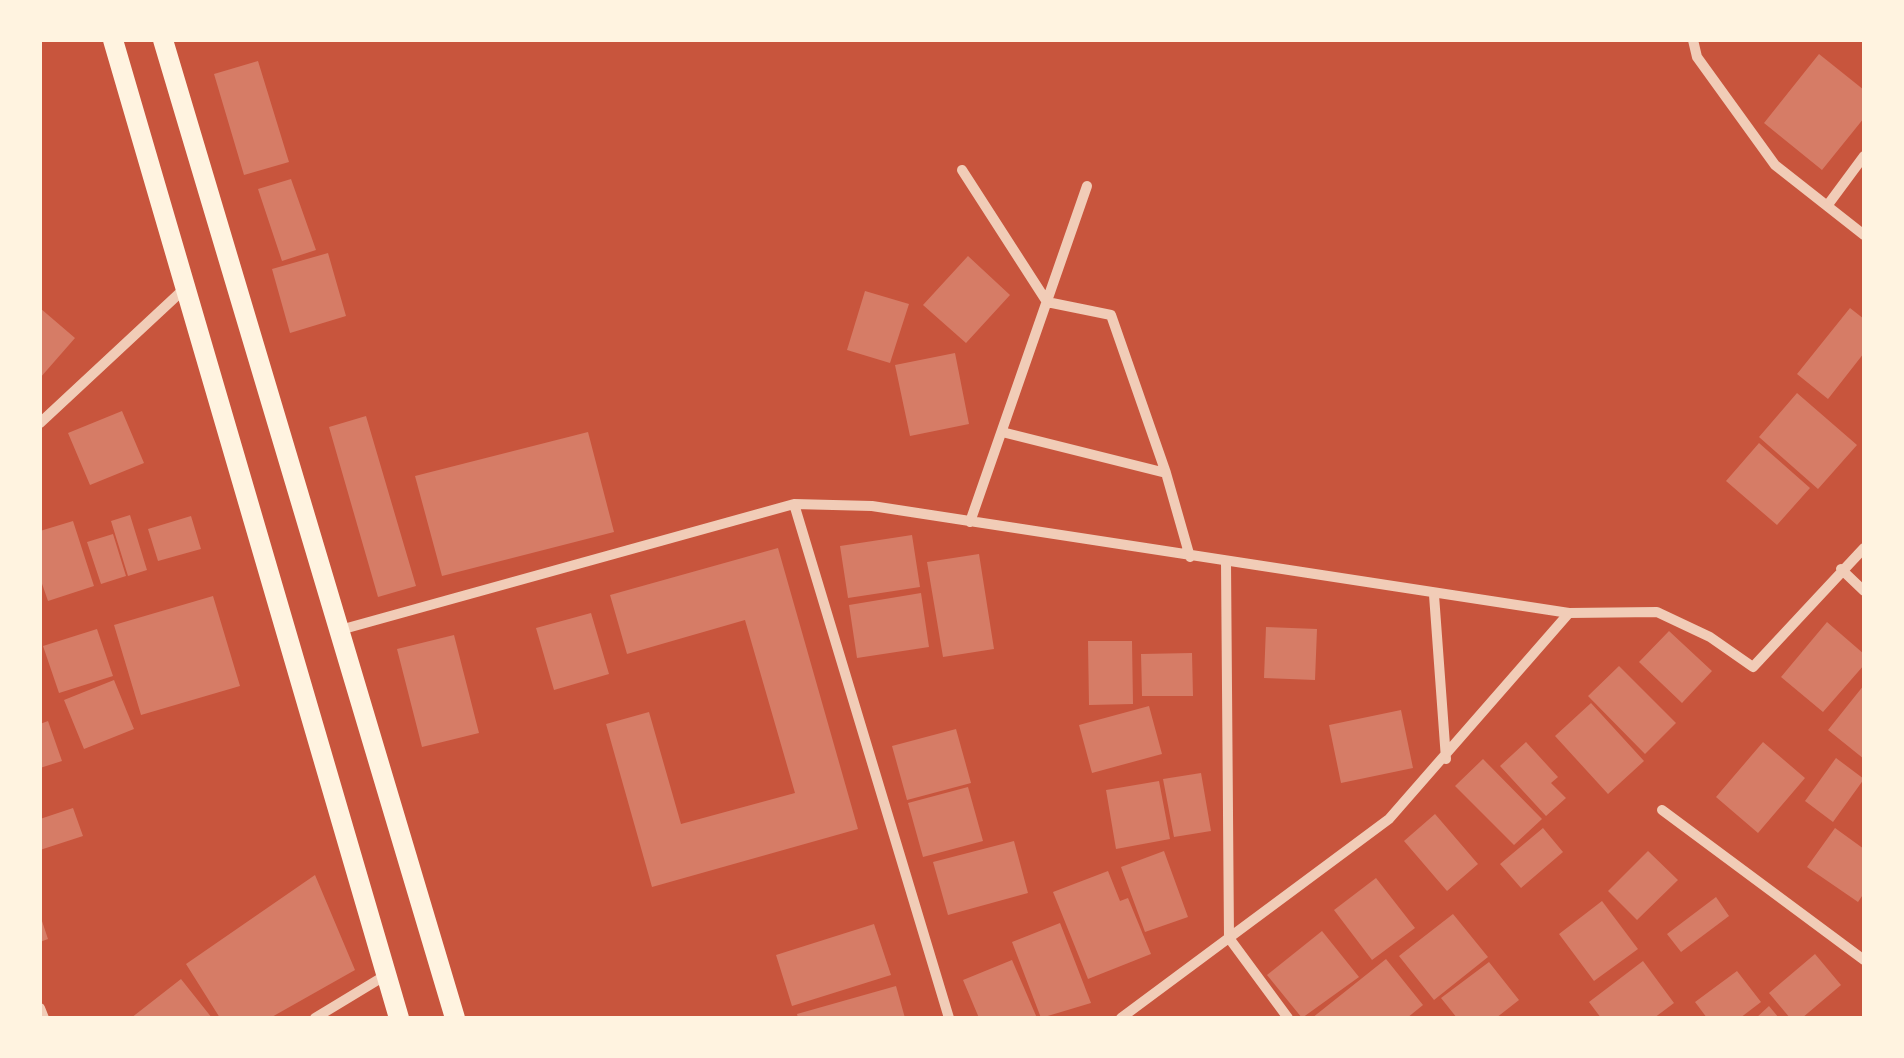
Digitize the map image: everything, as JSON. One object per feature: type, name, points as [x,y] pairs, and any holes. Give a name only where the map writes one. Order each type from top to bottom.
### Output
[{"type":"main road","points":[[112,40],[399,1018]]},
{"type":"main road","points":[[164,40],[455,1018]]},
{"type":"street","points":[[1693,40],[1698,57],[1776,165],[1864,235]]},
{"type":"street","points":[[1827,206],[1864,156]]},
{"type":"street","points":[[962,170],[1047,302],[1112,315],[1190,557]]},
{"type":"street","points":[[970,522],[1088,186]]},
{"type":"street","points":[[40,423],[184,289]]},
{"type":"street","points":[[1002,432],[1166,473]]},
{"type":"street","points":[[339,631],[794,504],[872,506],[1569,613],[1657,612],[1710,637],[1753,667],[1841,568],[1864,548]]},
{"type":"street","points":[[794,504],[949,1018]]},
{"type":"street","points":[[1226,562],[1230,938],[1288,1018]]},
{"type":"street","points":[[1841,568],[1864,592]]},
{"type":"street","points":[[1434,595],[1446,759]]},
{"type":"street","points":[[1121,1018],[1389,819],[1446,759],[1569,613]]},
{"type":"street","points":[[1662,810],[1864,960]]},
{"type":"street","points":[[315,1018],[386,975]]},
{"type":"street","points":[[40,1008],[44,1018]]},
{"type":"building","points":[[1819,54],[1864,90],[1864,118],[1822,170],[1764,123]]},
{"type":"building","points":[[258,61],[289,162],[244,175],[214,74]]},
{"type":"building","points":[[291,179],[316,250],[282,261],[258,189]]},
{"type":"building","points":[[328,253],[346,316],[290,333],[272,269]]},
{"type":"building","points":[[968,256],[1010,295],[966,343],[923,305]]},
{"type":"building","points":[[865,291],[909,304],[890,363],[847,350]]},
{"type":"building","points":[[40,308],[75,338],[40,378]]},
{"type":"building","points":[[1850,308],[1864,319],[1864,353],[1828,399],[1797,374]]},
{"type":"building","points":[[955,353],[969,424],[910,436],[895,365]]},
{"type":"building","points":[[1797,393],[1857,445],[1818,489],[1759,437]]},
{"type":"building","points":[[122,411],[144,463],[90,485],[68,433]]},
{"type":"building","points":[[366,416],[416,586],[378,597],[329,427]]},
{"type":"building","points":[[588,432],[614,532],[442,576],[415,476]]},
{"type":"building","points":[[1759,443],[1810,488],[1777,525],[1726,481]]},
{"type":"building","points":[[130,515],[147,570],[128,576],[111,521]]},
{"type":"building","points":[[191,516],[201,549],[158,561],[148,529]]},
{"type":"building","points":[[73,521],[94,586],[48,601],[40,578],[40,531]]},
{"type":"building","points":[[113,534],[126,576],[101,584],[87,542]]},
{"type":"building","points":[[912,535],[920,587],[848,598],[840,546]]},
{"type":"building","points":[[778,548],[858,829],[652,887],[606,724],[649,712],[681,824],[795,793],[745,620],[627,654],[610,595]]},
{"type":"building","points":[[979,554],[994,649],[943,657],[927,562]]},
{"type":"building","points":[[921,593],[929,647],[857,658],[849,605]]},
{"type":"building","points":[[213,596],[240,686],[141,715],[114,625]]},
{"type":"building","points":[[591,613],[609,674],[554,690],[536,628]]},
{"type":"building","points":[[1827,622],[1864,654],[1864,665],[1823,712],[1781,677]]},
{"type":"building","points":[[1266,627],[1317,629],[1315,680],[1264,678]]},
{"type":"building","points":[[97,629],[113,676],[59,693],[43,646]]},
{"type":"building","points":[[1669,631],[1712,671],[1682,703],[1639,662]]},
{"type":"building","points":[[454,635],[479,733],[422,747],[397,649]]},
{"type":"building","points":[[1088,641],[1132,641],[1133,704],[1089,705]]},
{"type":"building","points":[[1192,653],[1193,696],[1142,696],[1141,654]]},
{"type":"building","points":[[1619,666],[1676,723],[1645,754],[1588,696]]},
{"type":"building","points":[[114,680],[134,729],[84,749],[64,700]]},
{"type":"building","points":[[1864,685],[1864,759],[1828,730]]},
{"type":"building","points":[[1591,703],[1644,761],[1608,794],[1555,736]]},
{"type":"building","points":[[1149,706],[1162,754],[1092,773],[1079,725]]},
{"type":"building","points":[[1401,710],[1413,768],[1341,783],[1329,725]]},
{"type":"building","points":[[48,721],[62,761],[40,768],[40,724]]},
{"type":"building","points":[[956,729],[971,783],[907,800],[892,746]]},
{"type":"building","points":[[1526,742],[1558,777],[1551,783],[1566,798],[1546,816],[1500,766]]},
{"type":"building","points":[[1763,742],[1805,778],[1758,833],[1716,797]]},
{"type":"building","points":[[1836,758],[1864,779],[1833,822],[1805,801]]},
{"type":"building","points":[[1483,759],[1542,819],[1514,845],[1455,786]]},
{"type":"building","points":[[1201,773],[1211,831],[1174,837],[1163,779]]},
{"type":"building","points":[[1159,781],[1170,839],[1116,849],[1106,790]]},
{"type":"building","points":[[968,787],[983,841],[923,857],[908,803]]},
{"type":"building","points":[[73,808],[83,836],[40,850],[40,819]]},
{"type":"building","points":[[1435,814],[1478,864],[1447,891],[1404,841]]},
{"type":"building","points":[[1543,828],[1563,852],[1521,888],[1500,864]]},
{"type":"building","points":[[1835,828],[1864,849],[1864,893],[1858,902],[1807,867]]},
{"type":"building","points":[[1014,841],[1028,893],[948,915],[933,862]]},
{"type":"building","points":[[1164,851],[1188,917],[1145,932],[1121,867]]},
{"type":"building","points":[[1648,851],[1678,880],[1637,920],[1608,891]]},
{"type":"building","points":[[1108,871],[1120,901],[1128,898],[1151,954],[1088,979],[1053,892]]},
{"type":"building","points":[[315,875],[355,970],[270,1018],[220,1018],[186,964]]},
{"type":"building","points":[[1376,878],[1415,928],[1372,960],[1334,910]]},
{"type":"building","points":[[1716,897],[1729,916],[1681,952],[1667,934]]},
{"type":"building","points":[[1602,901],[1638,949],[1594,981],[1559,934]]},
{"type":"building","points":[[1453,914],[1488,957],[1434,1000],[1399,956]]},
{"type":"building","points":[[40,915],[48,939],[40,942]]},
{"type":"building","points":[[1060,923],[1091,1003],[1041,1018],[1012,942]]},
{"type":"building","points":[[874,924],[891,975],[792,1006],[776,955]]},
{"type":"building","points":[[1322,931],[1359,977],[1302,1018],[1267,975]]},
{"type":"building","points":[[1815,954],[1841,985],[1802,1018],[1790,1018],[1769,993]]},
{"type":"building","points":[[1386,959],[1423,1005],[1407,1018],[1312,1018]]},
{"type":"building","points":[[1012,960],[1037,1018],[979,1018],[963,980]]},
{"type":"building","points":[[1643,961],[1674,1003],[1654,1018],[1601,1018],[1589,1002]]},
{"type":"building","points":[[1489,962],[1519,1000],[1496,1018],[1457,1018],[1441,998]]},
{"type":"building","points":[[1737,971],[1761,1002],[1740,1018],[1707,1018],[1695,1002]]},
{"type":"building","points":[[181,979],[212,1018],[131,1018]]},
{"type":"building","points":[[896,986],[905,1018],[798,1018],[797,1014]]},
{"type":"building","points":[[1769,1006],[1779,1018],[1756,1018]]}]
